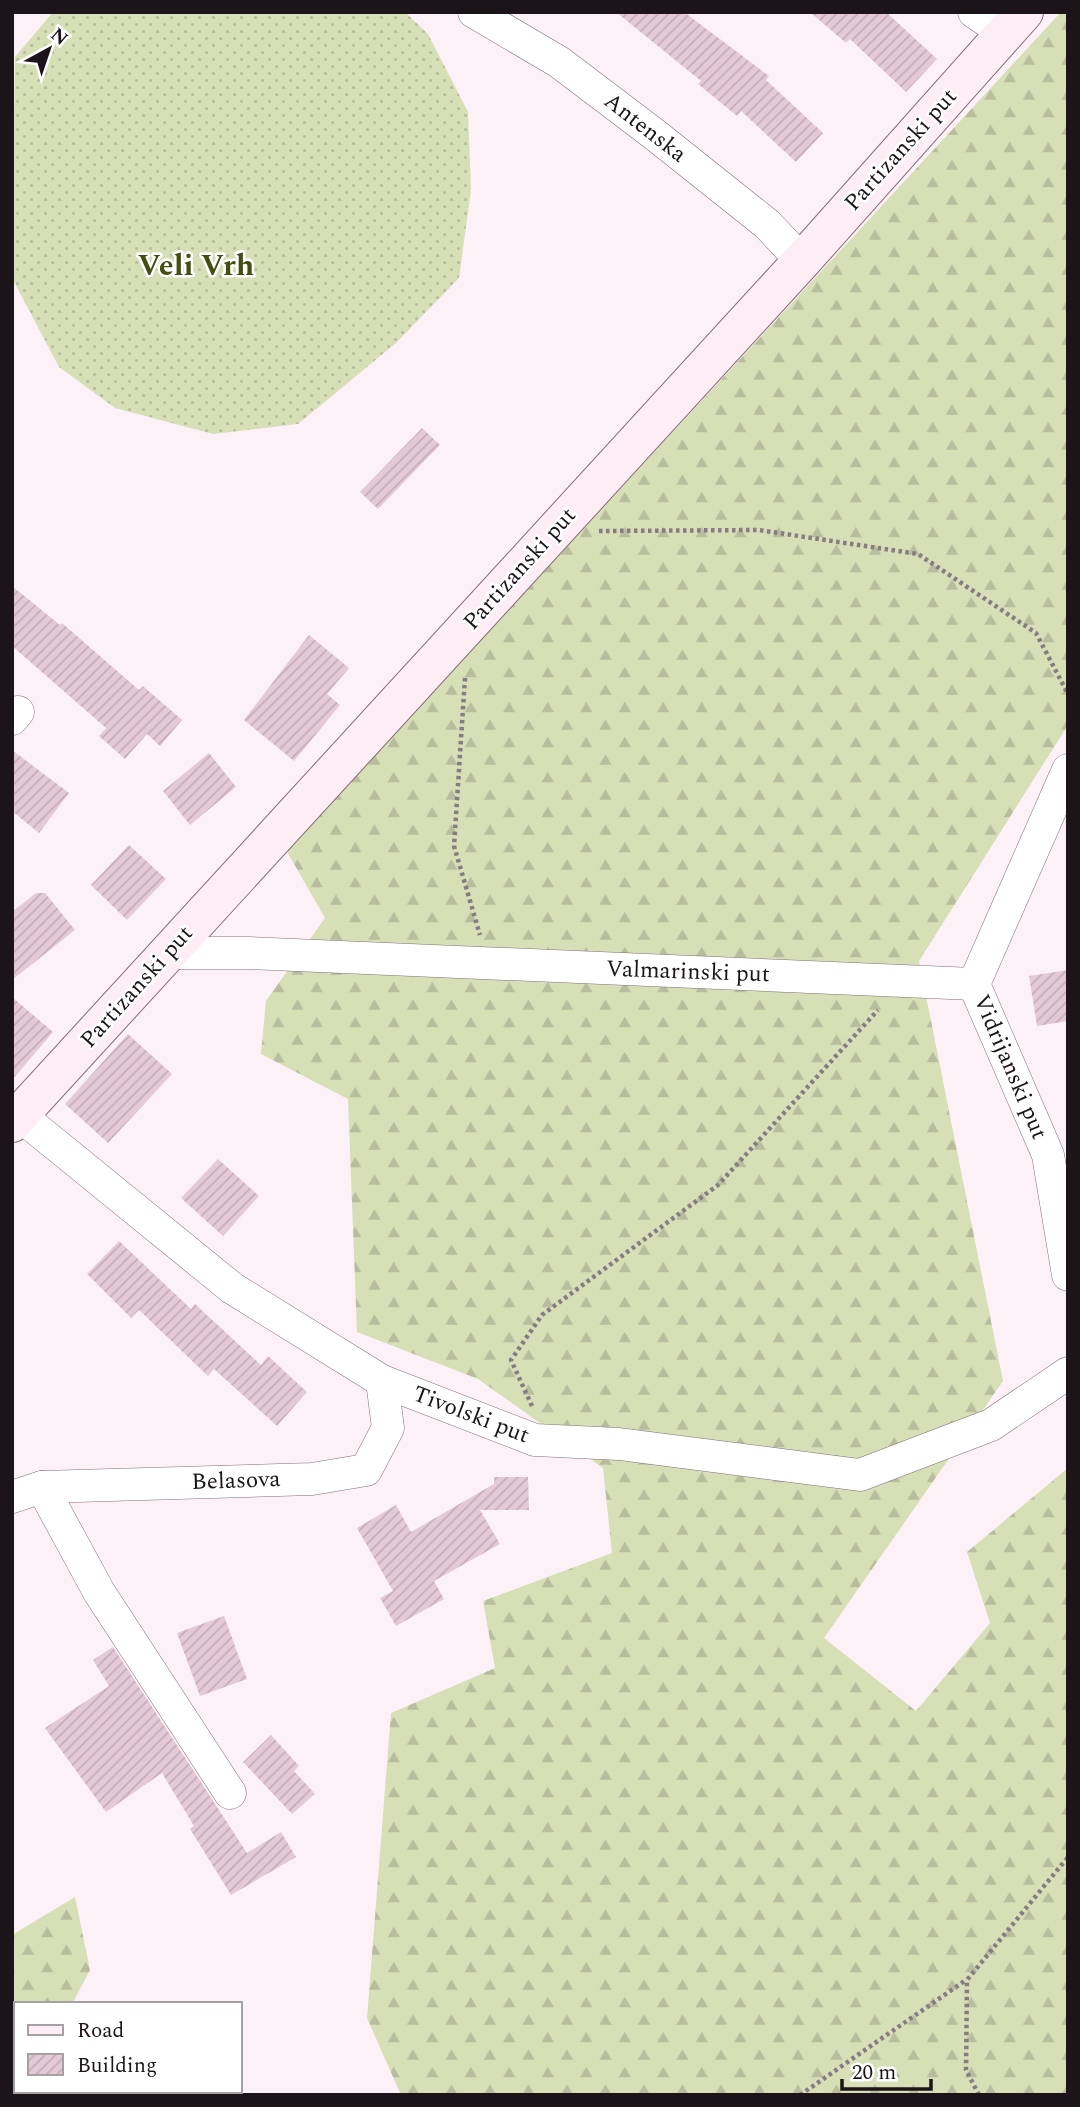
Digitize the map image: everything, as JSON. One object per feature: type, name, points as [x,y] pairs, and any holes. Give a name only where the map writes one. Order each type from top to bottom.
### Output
[{"type":"street","name":"Antenska","points":[[474,12],[559,62],[644,126],[767,224],[802,261]]},
{"type":"street","points":[[974,12],[1015,22]]},
{"type":"street","name":"Partizanski put","points":[[15,1116],[168,953],[802,261],[1015,22]]},
{"type":"street","points":[[974,984],[1068,770]]},
{"type":"street","name":"Valmarinski put","points":[[168,953],[248,953],[974,984]]},
{"type":"street","name":"Vidrijanski put","points":[[974,984],[1048,1155],[1068,1275]]},
{"type":"street","name":"Tivolski put","points":[[15,1116],[232,1288],[382,1381],[535,1440],[619,1444],[860,1475],[991,1426],[1068,1373]]},
{"type":"street","name":"Belasova","points":[[12,1497],[43,1487],[312,1479],[366,1470],[388,1428],[382,1381]]},
{"type":"street","points":[[43,1487],[99,1592],[230,1793]]},
{"type":"path","points":[[554,532],[759,530],[918,554],[1036,633],[1068,694]]},
{"type":"path","points":[[469,625],[454,846],[488,963]]},
{"type":"path","points":[[549,1441],[511,1360],[542,1315],[718,1185],[904,981]]},
{"type":"path","points":[[800,2095],[967,1980],[1068,1857]]},
{"type":"path","points":[[967,1980],[966,2070],[979,2095]]},
{"type":"green space","points":[[53,12],[405,12],[428,34],[468,112],[471,190],[459,278],[396,343],[298,424],[213,434],[115,408],[59,367],[12,278],[15,57]]},
{"type":"green space","points":[[1061,12],[1068,12],[1068,725],[919,961],[1003,1381],[824,1638],[916,1711],[990,1623],[967,1552],[1068,1468],[1068,2095],[401,2095],[367,2018],[391,1713],[495,1668],[483,1601],[612,1553],[603,1468],[478,1379],[357,1332],[348,1099],[261,1054],[266,1001],[325,918],[286,850]]},
{"type":"green space","points":[[75,1897],[90,1970],[73,2002],[14,2002],[12,2007],[12,1935]]},
{"type":"building","points":[[616,12],[684,12],[769,76],[766,80],[823,133],[796,162],[741,111],[737,116],[698,84],[701,81]]},
{"type":"building","points":[[810,12],[886,12],[937,59],[906,92],[850,39],[846,43]]},
{"type":"building","points":[[422,428],[440,445],[378,509],[360,492]]},
{"type":"building","points":[[12,586],[60,625],[62,623],[139,690],[143,686],[182,720],[160,746],[147,734],[125,759],[99,736],[106,728],[12,646]]},
{"type":"building","points":[[309,635],[349,668],[327,694],[340,705],[294,761],[244,720]]},
{"type":"building","points":[[12,750],[69,793],[39,833],[12,811]]},
{"type":"building","points":[[209,753],[236,787],[190,825],[163,791]]},
{"type":"building","points":[[129,845],[166,879],[127,920],[91,885]]},
{"type":"building","points":[[36,893],[45,893],[75,930],[12,980],[12,912]]},
{"type":"building","points":[[1068,970],[1068,1021],[1037,1026],[1029,976]]},
{"type":"building","points":[[12,997],[53,1032],[12,1080]]},
{"type":"building","points":[[128,1034],[172,1074],[108,1143],[65,1104]]},
{"type":"building","points":[[218,1159],[259,1196],[223,1236],[181,1198]]},
{"type":"building","points":[[119,1241],[191,1309],[195,1304],[261,1365],[268,1356],[307,1392],[277,1426],[214,1369],[208,1376],[139,1310],[131,1318],[87,1274]]},
{"type":"building","points":[[494,1477],[528,1477],[529,1510],[480,1510],[500,1544],[434,1581],[444,1599],[396,1626],[380,1598],[393,1591],[357,1528],[396,1505],[411,1532],[494,1484]]},
{"type":"building","points":[[224,1616],[247,1679],[200,1696],[177,1633]]},
{"type":"building","points":[[113,1647],[247,1853],[281,1832],[296,1857],[231,1895],[190,1829],[194,1826],[162,1773],[106,1812],[45,1728],[109,1686],[93,1660]]},
{"type":"building","points":[[271,1735],[299,1766],[294,1771],[315,1794],[292,1814],[243,1762]]},
{"type":"district","name":"Veli Vrh","points":[[196,266]]}]
